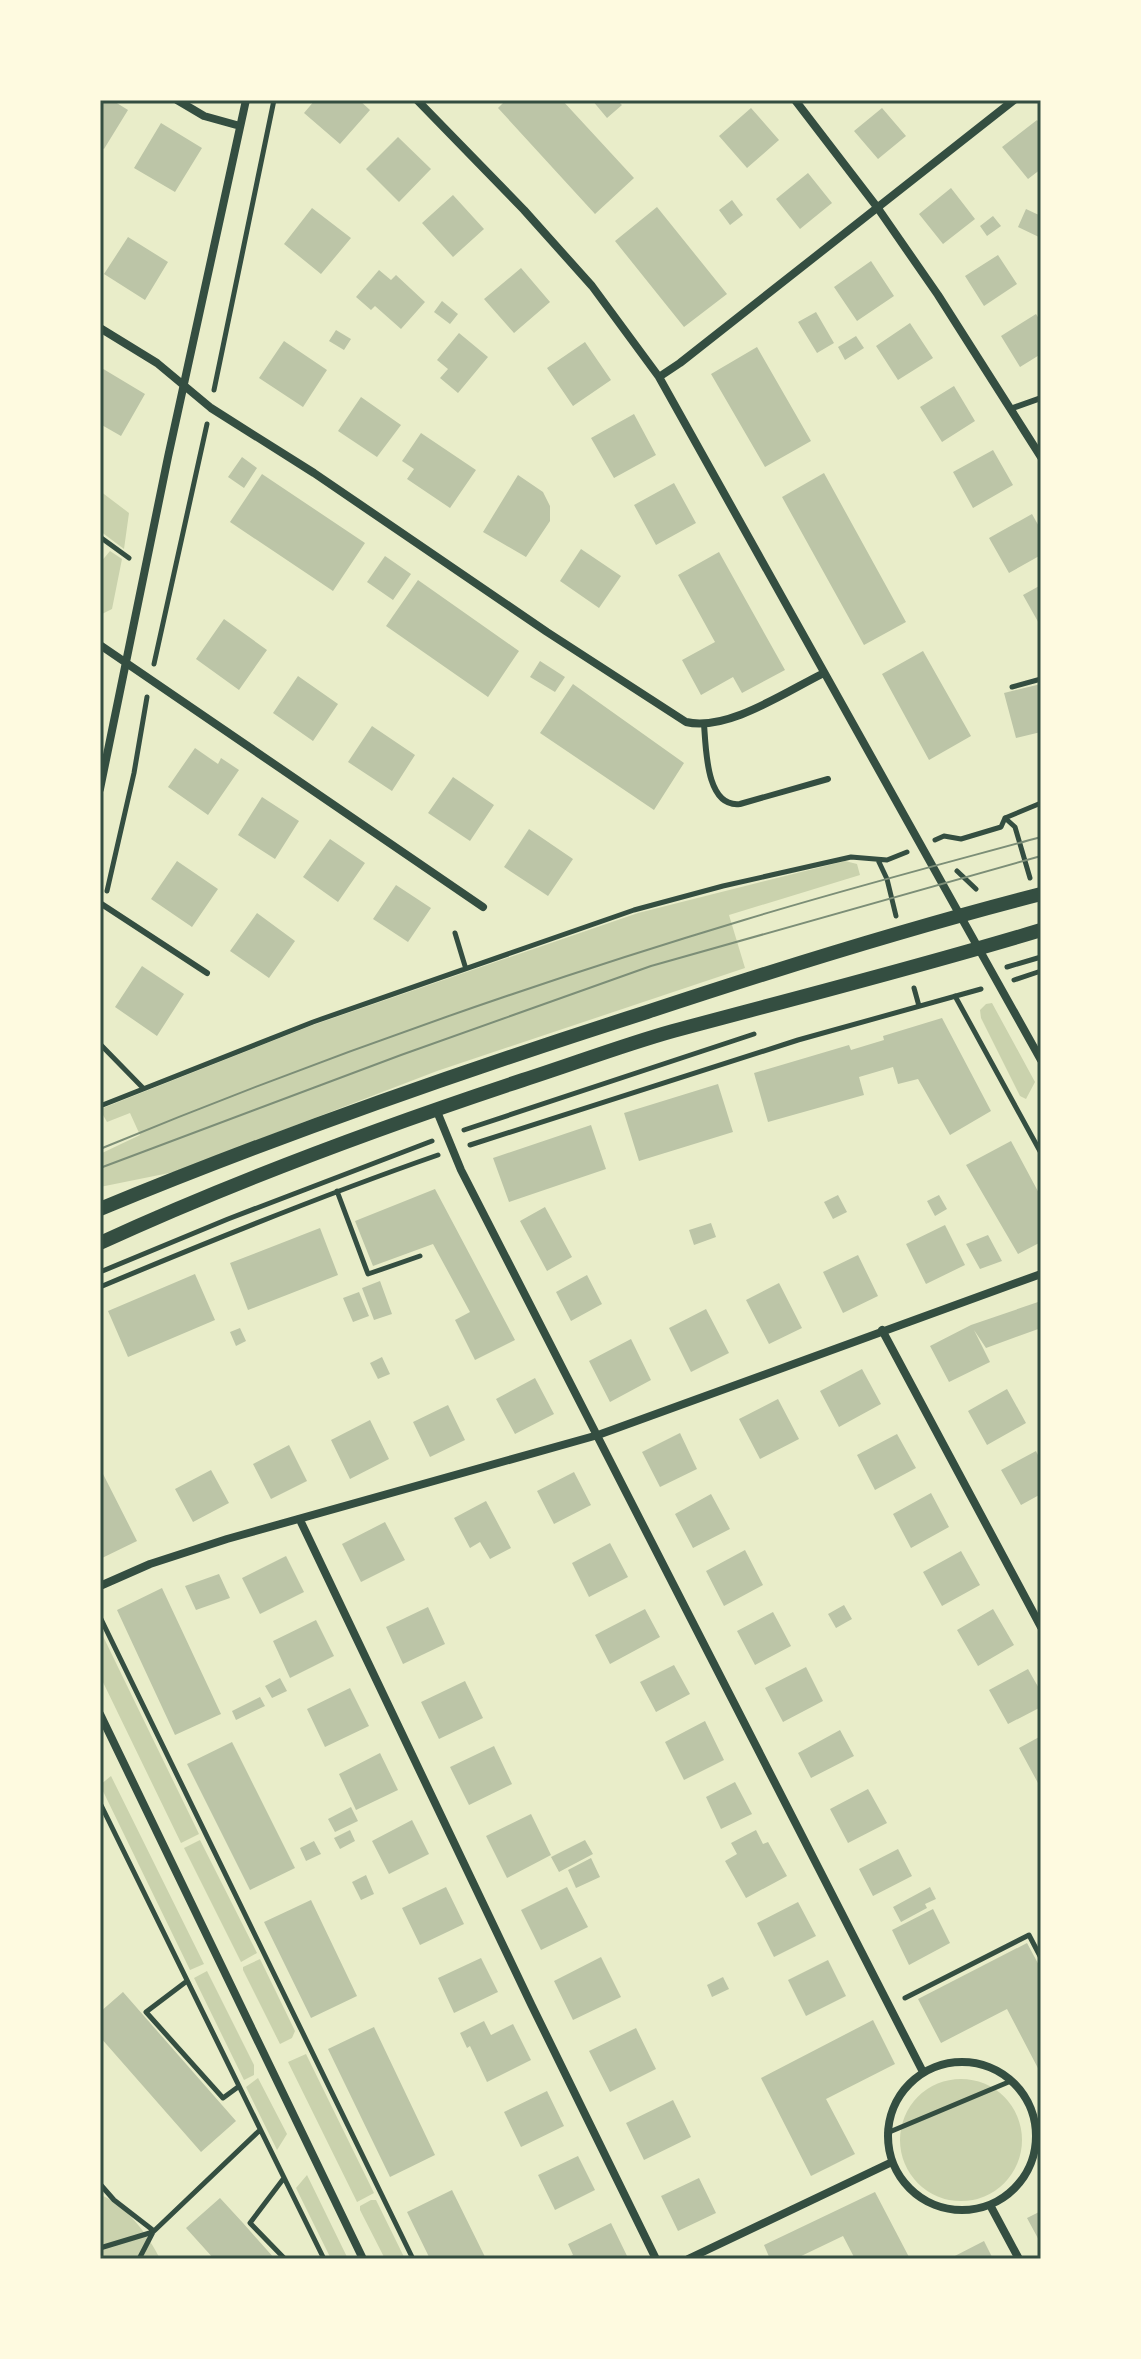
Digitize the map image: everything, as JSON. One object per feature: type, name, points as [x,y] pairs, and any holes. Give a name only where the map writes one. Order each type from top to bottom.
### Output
[{"type":"street","points":[[177,100],[204,116],[240,126]]},
{"type":"street","points":[[100,789],[246,100]]},
{"type":"street","points":[[417,100],[524,210],[592,286],[659,377],[1041,1060]]},
{"type":"street","points":[[795,100],[877,207],[966,337],[1041,457]]},
{"type":"street","points":[[659,377],[1014,100]]},
{"type":"street","points":[[100,328],[157,363],[211,408],[314,473],[547,632],[686,722],[704,724],[728,721],[824,673]]},
{"type":"street","points":[[100,645],[483,907]]},
{"type":"street","points":[[100,1209],[425,1085],[791,964],[1038,895]]},
{"type":"street","points":[[100,1243],[299,1157],[436,1109],[671,1032],[1041,930]]},
{"type":"street","points":[[436,1109],[452,1150],[923,2072]]},
{"type":"street","points":[[100,1586],[150,1564],[227,1539],[598,1435],[1041,1274]]},
{"type":"street","points":[[882,1330],[1041,1627]]},
{"type":"street","points":[[300,1520],[543,2030],[656,2259]]},
{"type":"street","points":[[100,1714],[363,2259]]},
{"type":"street","points":[[959,2062],[978,2063],[1011,2081],[1023,2094],[1036,2130],[1030,2166],[1020,2182],[1007,2196],[971,2210],[951,2210],[932,2205],[915,2194],[892,2162],[887,2133],[889,2119],[901,2092],[923,2072],[959,2062]]},
{"type":"street","points":[[1032,2112],[1041,2107]]},
{"type":"street","points":[[688,2259],[892,2162]]},
{"type":"street","points":[[990,2205],[1019,2259]]},
{"type":"lane","points":[[1010,409],[1041,398]]},
{"type":"lane","points":[[704,724],[716,795],[730,805],[828,779]]},
{"type":"lane","points":[[102,904],[207,973]]},
{"type":"path","points":[[102,904],[134,773],[274,100]]},
{"type":"path","points":[[100,537],[129,558]]},
{"type":"path","points":[[1012,687],[1041,679]]},
{"type":"path","points":[[100,1106],[256,1043],[466,967],[671,899],[851,857],[887,860],[944,836],[961,839],[1001,827],[1005,818],[1041,803]]},
{"type":"path","points":[[1005,818],[1015,827],[1038,895]]},
{"type":"path","points":[[455,933],[466,967]]},
{"type":"path","points":[[993,971],[1041,957]]},
{"type":"path","points":[[100,1287],[190,1248],[452,1150],[798,1040],[1041,972]]},
{"type":"path","points":[[901,993],[928,987]]},
{"type":"path","points":[[955,996],[1041,1153]]},
{"type":"path","points":[[465,1130],[767,1030]]},
{"type":"path","points":[[100,1044],[143,1088]]},
{"type":"path","points":[[100,1272],[424,1144]]},
{"type":"path","points":[[337,1191],[368,1274],[420,1256]]},
{"type":"path","points":[[100,1617],[413,2259]]},
{"type":"path","points":[[100,1803],[103,1816],[324,2259]]},
{"type":"path","points":[[890,2005],[1029,1935],[1041,1958]]},
{"type":"path","points":[[187,1981],[146,2012],[223,2098],[238,2087]]},
{"type":"path","points":[[887,2133],[1011,2081]]},
{"type":"path","points":[[139,2259],[154,2231],[260,2130]]},
{"type":"path","points":[[284,2178],[250,2223],[285,2259]]},
{"type":"path","points":[[100,2184],[114,2200],[154,2231]]},
{"type":"path","points":[[100,2248],[154,2231]]},
{"type":"green space","points":[[100,491],[129,513],[124,549],[100,531]]},
{"type":"green space","points":[[110,551],[122,559],[112,609],[100,615],[100,563]]},
{"type":"green space","points":[[845,861],[857,864],[860,875],[729,915],[745,968],[437,1071],[174,1172],[100,1187],[100,1154],[140,1135],[130,1113],[107,1122],[103,1115],[100,1116],[103,1108],[310,1026],[638,913]]},
{"type":"green space","points":[[992,1003],[1035,1082],[1026,1099],[1020,1096],[981,1018],[980,1010]]},
{"type":"green space","points":[[100,1630],[199,1834],[181,1843],[100,1676]]},
{"type":"green space","points":[[111,1776],[204,1964],[190,1970],[100,1785]]},
{"type":"green space","points":[[200,1840],[257,1953],[241,1962],[184,1848]]},
{"type":"green space","points":[[260,1959],[295,2031],[292,2038],[280,2044],[243,1970],[243,1967]]},
{"type":"green space","points":[[207,1971],[254,2065],[254,2075],[244,2080],[194,1978]]},
{"type":"green space","points":[[306,2054],[374,2193],[357,2202],[288,2062]]},
{"type":"green space","points":[[258,2078],[287,2134],[277,2150],[246,2087]]},
{"type":"green space","points":[[961,2079],[984,2084],[1004,2097],[1017,2117],[1022,2140],[1017,2163],[1004,2183],[984,2196],[961,2201],[938,2196],[918,2183],[905,2163],[900,2140],[905,2117],[918,2097],[938,2084]]},
{"type":"green space","points":[[307,2175],[348,2259],[331,2259],[296,2188]]},
{"type":"green space","points":[[100,2195],[118,2205],[135,2221],[160,2259],[100,2259]]},
{"type":"green space","points":[[376,2200],[405,2259],[385,2259],[360,2210],[360,2206]]},
{"type":"building","points":[[100,100],[112,100],[128,110],[104,149],[100,147]]},
{"type":"building","points":[[315,100],[359,100],[370,110],[340,144],[304,113]]},
{"type":"building","points":[[506,100],[562,100],[634,178],[595,214],[498,108]]},
{"type":"building","points":[[592,100],[617,100],[622,105],[607,118]]},
{"type":"building","points":[[751,108],[779,140],[747,168],[719,136]]},
{"type":"building","points":[[882,108],[906,136],[878,159],[854,131]]},
{"type":"building","points":[[1037,120],[1041,125],[1041,169],[1028,179],[1002,147]]},
{"type":"building","points":[[161,123],[202,148],[175,192],[134,168]]},
{"type":"building","points":[[398,137],[431,169],[399,202],[366,169]]},
{"type":"building","points":[[808,173],[832,203],[800,229],[776,199]]},
{"type":"building","points":[[951,188],[975,219],[943,244],[919,214]]},
{"type":"building","points":[[453,195],[484,229],[453,257],[422,223]]},
{"type":"building","points":[[732,200],[743,215],[730,225],[719,210]]},
{"type":"building","points":[[657,207],[727,294],[684,327],[615,241]]},
{"type":"building","points":[[312,208],[351,238],[321,274],[284,244]]},
{"type":"building","points":[[1026,209],[1041,216],[1041,238],[1018,227]]},
{"type":"building","points":[[993,216],[1001,226],[987,236],[980,226]]},
{"type":"building","points":[[128,237],[168,262],[145,300],[104,274]]},
{"type":"building","points":[[998,255],[1017,284],[984,306],[965,276]]},
{"type":"building","points":[[871,261],[894,296],[857,321],[834,287]]},
{"type":"building","points":[[521,268],[550,302],[514,333],[484,299]]},
{"type":"building","points":[[379,270],[391,280],[396,275],[425,302],[401,329],[375,306],[371,310],[356,297]]},
{"type":"building","points":[[442,301],[458,314],[450,324],[434,312]]},
{"type":"building","points":[[816,312],[834,343],[817,353],[798,322]]},
{"type":"building","points":[[1036,314],[1041,322],[1041,354],[1020,367],[1001,336]]},
{"type":"building","points":[[910,323],[933,358],[898,380],[876,346]]},
{"type":"building","points":[[336,330],[351,339],[344,350],[329,341]]},
{"type":"building","points":[[459,333],[488,357],[458,393],[440,378],[448,369],[437,360]]},
{"type":"building","points":[[856,336],[864,348],[845,360],[838,347]]},
{"type":"building","points":[[284,341],[327,370],[303,407],[259,378]]},
{"type":"building","points":[[585,342],[611,380],[573,406],[547,368]]},
{"type":"building","points":[[757,347],[811,441],[765,467],[711,374]]},
{"type":"building","points":[[100,367],[145,394],[121,436],[100,424]]},
{"type":"building","points":[[954,386],[975,421],[942,442],[920,407]]},
{"type":"building","points":[[361,397],[401,425],[377,457],[338,431]]},
{"type":"building","points":[[634,414],[656,455],[614,478],[591,438]]},
{"type":"building","points":[[421,433],[476,470],[450,508],[407,479],[414,469],[402,461]]},
{"type":"building","points":[[993,450],[1013,485],[973,508],[953,472]]},
{"type":"building","points":[[242,457],[257,468],[244,488],[228,477]]},
{"type":"building","points":[[824,473],[906,622],[864,645],[782,497]]},
{"type":"building","points":[[262,474],[365,543],[333,591],[230,522]]},
{"type":"building","points":[[518,475],[543,492],[550,506],[550,521],[526,557],[483,532]]},
{"type":"building","points":[[674,483],[696,523],[656,545],[634,505]]},
{"type":"building","points":[[1032,514],[1041,530],[1041,555],[1009,573],[989,538]]},
{"type":"building","points":[[581,549],[621,576],[599,608],[560,581]]},
{"type":"building","points":[[719,552],[785,670],[742,693],[733,677],[701,695],[682,660],[715,642],[678,575]]},
{"type":"building","points":[[385,556],[411,574],[393,600],[367,582]]},
{"type":"building","points":[[418,580],[519,651],[488,697],[386,626]]},
{"type":"building","points":[[1041,585],[1041,627],[1023,595]]},
{"type":"building","points":[[224,619],[267,650],[239,690],[196,659]]},
{"type":"building","points":[[923,651],[971,736],[929,760],[882,674]]},
{"type":"building","points":[[540,661],[565,677],[555,692],[530,677]]},
{"type":"building","points":[[298,676],[338,704],[313,741],[273,713]]},
{"type":"building","points":[[573,684],[684,763],[654,810],[540,733]]},
{"type":"building","points":[[1041,684],[1041,732],[1016,738],[1004,693]]},
{"type":"building","points":[[372,726],[415,755],[392,791],[348,762]]},
{"type":"building","points":[[195,748],[218,764],[221,758],[239,770],[208,815],[168,787]]},
{"type":"building","points":[[453,777],[494,805],[470,841],[428,813]]},
{"type":"building","points":[[262,797],[299,821],[275,859],[238,835]]},
{"type":"building","points":[[529,829],[573,859],[548,896],[504,867]]},
{"type":"building","points":[[330,839],[365,863],[338,902],[303,877]]},
{"type":"building","points":[[177,861],[218,889],[192,927],[151,899]]},
{"type":"building","points":[[396,885],[431,908],[408,942],[373,919]]},
{"type":"building","points":[[257,913],[295,941],[269,978],[230,951]]},
{"type":"building","points":[[142,966],[184,994],[157,1036],[115,1007]]},
{"type":"building","points":[[942,1018],[991,1111],[950,1135],[918,1079],[898,1084],[893,1067],[859,1077],[864,1095],[768,1122],[754,1073],[849,1045],[851,1050],[884,1040],[883,1036]]},
{"type":"building","points":[[718,1084],[733,1132],[639,1161],[624,1113]]},
{"type":"building","points":[[591,1125],[606,1169],[509,1202],[493,1158]]},
{"type":"building","points":[[1011,1141],[1041,1197],[1041,1242],[1018,1254],[966,1165]]},
{"type":"building","points":[[435,1189],[515,1340],[475,1360],[455,1320],[470,1312],[433,1244],[373,1266],[355,1221]]},
{"type":"building","points":[[838,1195],[847,1212],[833,1219],[824,1202]]},
{"type":"building","points":[[939,1195],[947,1209],[935,1216],[927,1201]]},
{"type":"building","points":[[545,1207],[572,1257],[547,1271],[520,1221]]},
{"type":"building","points":[[711,1223],[716,1237],[694,1245],[689,1230]]},
{"type":"building","points":[[945,1225],[965,1265],[926,1284],[906,1244]]},
{"type":"building","points":[[320,1228],[338,1275],[248,1310],[230,1263]]},
{"type":"building","points":[[988,1235],[1002,1261],[980,1269],[966,1244]]},
{"type":"building","points":[[858,1255],[878,1296],[843,1313],[823,1272]]},
{"type":"building","points":[[195,1274],[215,1320],[128,1357],[108,1311]]},
{"type":"building","points":[[587,1275],[602,1304],[571,1321],[556,1292]]},
{"type":"building","points":[[380,1281],[392,1314],[374,1320],[362,1288]]},
{"type":"building","points":[[779,1283],[802,1328],[769,1344],[746,1300]]},
{"type":"building","points":[[359,1292],[369,1316],[353,1322],[343,1298]]},
{"type":"building","points":[[1041,1301],[1041,1328],[986,1348],[974,1330],[990,1362],[949,1382],[930,1346],[971,1325]]},
{"type":"building","points":[[706,1309],[729,1353],[691,1372],[669,1328]]},
{"type":"building","points":[[240,1328],[246,1341],[236,1346],[230,1332]]},
{"type":"building","points":[[631,1339],[651,1380],[610,1402],[589,1361]]},
{"type":"building","points":[[382,1357],[390,1374],[378,1379],[370,1363]]},
{"type":"building","points":[[862,1369],[881,1404],[839,1427],[820,1391]]},
{"type":"building","points":[[535,1378],[554,1414],[515,1434],[496,1399]]},
{"type":"building","points":[[1007,1389],[1026,1423],[987,1445],[968,1411]]},
{"type":"building","points":[[778,1399],[799,1439],[760,1459],[739,1419]]},
{"type":"building","points":[[448,1405],[465,1440],[430,1457],[413,1422]]},
{"type":"building","points":[[370,1420],[389,1459],[350,1479],[331,1440]]},
{"type":"building","points":[[680,1433],[697,1469],[660,1487],[642,1452]]},
{"type":"building","points":[[897,1434],[916,1468],[875,1490],[857,1455]]},
{"type":"building","points":[[289,1445],[307,1481],[271,1499],[253,1464]]},
{"type":"building","points":[[1036,1451],[1041,1461],[1041,1494],[1021,1505],[1001,1470]]},
{"type":"building","points":[[100,1468],[137,1541],[100,1559]]},
{"type":"building","points":[[211,1470],[229,1503],[193,1522],[175,1489]]},
{"type":"building","points":[[574,1472],[591,1505],[554,1524],[537,1491]]},
{"type":"building","points":[[931,1493],[949,1527],[911,1548],[893,1514]]},
{"type":"building","points":[[711,1494],[730,1529],[693,1548],[675,1514]]},
{"type":"building","points":[[486,1501],[511,1548],[490,1559],[480,1542],[470,1548],[454,1518]]},
{"type":"building","points":[[385,1522],[405,1560],[361,1582],[342,1544]]},
{"type":"building","points":[[610,1543],[628,1577],[589,1597],[572,1563]]},
{"type":"building","points":[[745,1550],[763,1585],[724,1606],[706,1571]]},
{"type":"building","points":[[961,1551],[980,1585],[942,1606],[923,1572]]},
{"type":"building","points":[[286,1556],[304,1592],[260,1614],[242,1578]]},
{"type":"building","points":[[219,1574],[230,1598],[196,1610],[185,1586]]},
{"type":"building","points":[[162,1588],[221,1714],[175,1735],[117,1610]]},
{"type":"building","points":[[844,1605],[852,1619],[836,1628],[828,1614]]},
{"type":"building","points":[[428,1607],[445,1644],[403,1664],[386,1627]]},
{"type":"building","points":[[645,1609],[660,1637],[610,1664],[595,1635]]},
{"type":"building","points":[[993,1609],[1014,1645],[978,1666],[957,1630]]},
{"type":"building","points":[[773,1612],[791,1646],[755,1665],[737,1631]]},
{"type":"building","points":[[316,1620],[334,1656],[290,1678],[273,1641]]},
{"type":"building","points":[[674,1665],[690,1694],[656,1712],[640,1682]]},
{"type":"building","points":[[806,1667],[823,1701],[783,1722],[765,1688]]},
{"type":"building","points":[[1028,1669],[1041,1692],[1041,1707],[1008,1724],[989,1690]]},
{"type":"building","points":[[280,1678],[287,1691],[272,1698],[265,1686]]},
{"type":"building","points":[[465,1681],[483,1718],[439,1739],[421,1702]]},
{"type":"building","points":[[350,1688],[369,1726],[325,1747],[307,1709]]},
{"type":"building","points":[[260,1697],[265,1706],[236,1720],[232,1711]]},
{"type":"building","points":[[705,1721],[724,1760],[684,1780],[665,1742]]},
{"type":"building","points":[[840,1730],[854,1756],[811,1778],[798,1753]]},
{"type":"building","points":[[1041,1736],[1041,1782],[1038,1783],[1019,1748]]},
{"type":"building","points":[[232,1742],[295,1868],[250,1890],[187,1764]]},
{"type":"building","points":[[494,1746],[512,1784],[469,1805],[450,1767]]},
{"type":"building","points":[[380,1753],[398,1790],[356,1810],[339,1774]]},
{"type":"building","points":[[735,1782],[752,1814],[721,1829],[706,1797]]},
{"type":"building","points":[[868,1789],[887,1823],[848,1843],[830,1809]]},
{"type":"building","points":[[351,1807],[358,1821],[335,1832],[328,1819]]},
{"type":"building","points":[[531,1814],[551,1855],[507,1878],[486,1836]]},
{"type":"building","points":[[412,1820],[429,1854],[389,1874],[372,1841]]},
{"type":"building","points":[[350,1830],[355,1841],[340,1849],[334,1838]]},
{"type":"building","points":[[756,1830],[763,1844],[768,1842],[787,1876],[746,1898],[725,1861],[737,1854],[731,1843]]},
{"type":"building","points":[[585,1840],[593,1854],[559,1872],[551,1857]]},
{"type":"building","points":[[314,1841],[321,1854],[306,1861],[300,1848]]},
{"type":"building","points":[[898,1849],[912,1876],[873,1896],[859,1869]]},
{"type":"building","points":[[591,1858],[600,1877],[576,1888],[568,1870]]},
{"type":"building","points":[[366,1875],[374,1894],[361,1900],[352,1882]]},
{"type":"building","points":[[446,1887],[464,1924],[420,1945],[402,1908]]},
{"type":"building","points":[[567,1887],[588,1927],[541,1950],[521,1910]]},
{"type":"building","points":[[930,1887],[936,1899],[925,1904],[927,1908],[901,1922],[893,1907]]},
{"type":"building","points":[[311,1900],[357,1996],[311,2018],[264,1922]]},
{"type":"building","points":[[798,1902],[816,1936],[774,1957],[757,1923]]},
{"type":"building","points":[[933,1909],[950,1943],[909,1965],[892,1930]]},
{"type":"building","points":[[1027,1943],[1041,1969],[1041,2074],[1007,2009],[941,2043],[918,1999]]},
{"type":"building","points":[[601,1957],[621,1997],[573,2020],[554,1981]]},
{"type":"building","points":[[481,1958],[498,1992],[454,2013],[438,1978]]},
{"type":"building","points":[[828,1960],[846,1996],[806,2016],[788,1980]]},
{"type":"building","points":[[723,1977],[729,1989],[712,1997],[707,1985]]},
{"type":"building","points":[[123,1992],[236,2121],[201,2152],[100,2037],[100,2012]]},
{"type":"building","points":[[873,2020],[895,2064],[826,2099],[855,2154],[811,2176],[761,2078]]},
{"type":"building","points":[[484,2021],[491,2035],[513,2024],[531,2060],[487,2082],[470,2046],[467,2048],[460,2033]]},
{"type":"building","points":[[374,2027],[435,2155],[390,2177],[328,2049]]},
{"type":"building","points":[[636,2028],[656,2069],[610,2092],[589,2051]]},
{"type":"building","points":[[547,2091],[564,2126],[521,2147],[504,2112]]},
{"type":"building","points":[[673,2100],[691,2137],[644,2160],[626,2123]]},
{"type":"building","points":[[578,2156],[595,2190],[555,2210],[538,2175]]},
{"type":"building","points":[[699,2178],[716,2213],[678,2231],[661,2196]]},
{"type":"building","points":[[452,2190],[486,2259],[430,2259],[407,2212]]},
{"type":"building","points":[[875,2192],[910,2259],[855,2259],[843,2236],[795,2259],[770,2259],[764,2245]]},
{"type":"building","points":[[220,2198],[275,2259],[214,2259],[186,2228]]},
{"type":"building","points":[[1041,2211],[1041,2244],[1027,2218]]},
{"type":"building","points":[[611,2223],[628,2258],[564,2259],[573,2255],[568,2244]]},
{"type":"building","points":[[984,2241],[993,2259],[949,2259]]},
{"type":"tram line","points":[[100,1149],[338,1056],[582,971],[781,909],[1041,837]]},
{"type":"tram line","points":[[100,1168],[401,1055],[651,966],[1041,856]]}]
